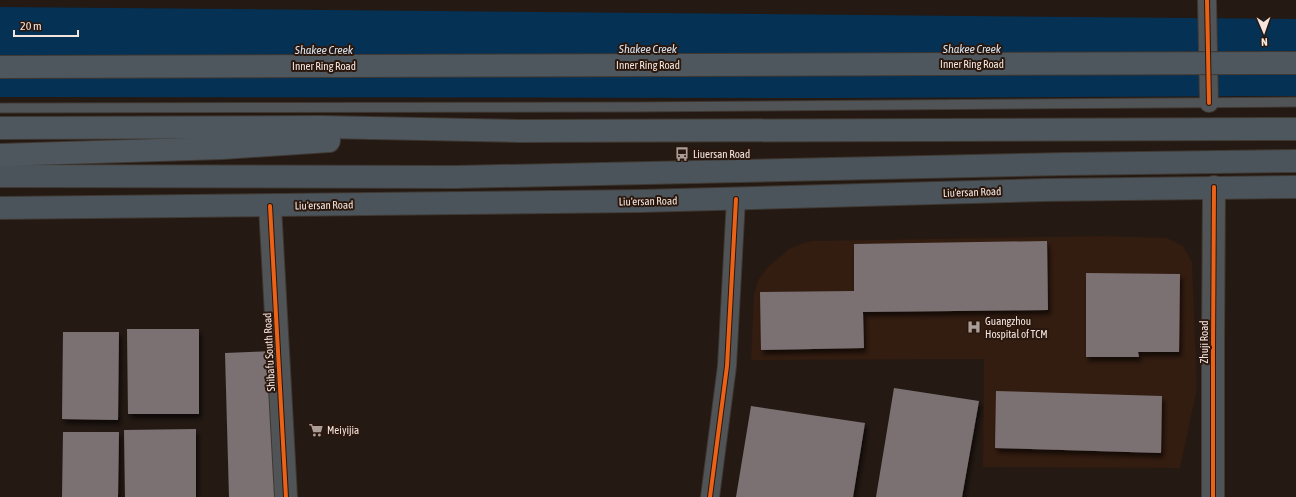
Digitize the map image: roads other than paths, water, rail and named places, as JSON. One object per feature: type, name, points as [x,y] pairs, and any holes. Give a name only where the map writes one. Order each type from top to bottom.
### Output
[{"type":"highway","name":"Inner Ring Road","points":[[0,67],[1296,63]]},
{"type":"highway","points":[[0,128],[321,127],[520,131],[1296,129]]},
{"type":"highway","points":[[0,155],[223,148],[520,131]]},
{"type":"main road","points":[[0,176],[448,177],[1296,161]]},
{"type":"main road","name":"Liu'ersan Road","points":[[0,208],[270,206],[736,199],[1044,190],[1296,187]]},
{"type":"street","points":[[1207,0],[1209,101]]},
{"type":"street","name":"Zhuji Road","points":[[1213,497],[1212,349],[1214,187]]},
{"type":"street","points":[[710,497],[728,366],[736,199]]},
{"type":"street","name":"Shibafu South Road","points":[[270,206],[286,497]]},
{"type":"lane","points":[[0,108],[651,106],[1209,101],[1296,102]]},
{"type":"water","name":"Shakee Creek","points":[[0,7],[1296,19],[1296,96],[826,98],[0,97]]},
{"type":"place","name":"Liuersan Road","points":[[682,154]]},
{"type":"place","name":"Guangzhou Hospital of TCM","points":[[974,327]]},
{"type":"place","name":"Meiyijia","points":[[316,430]]}]
